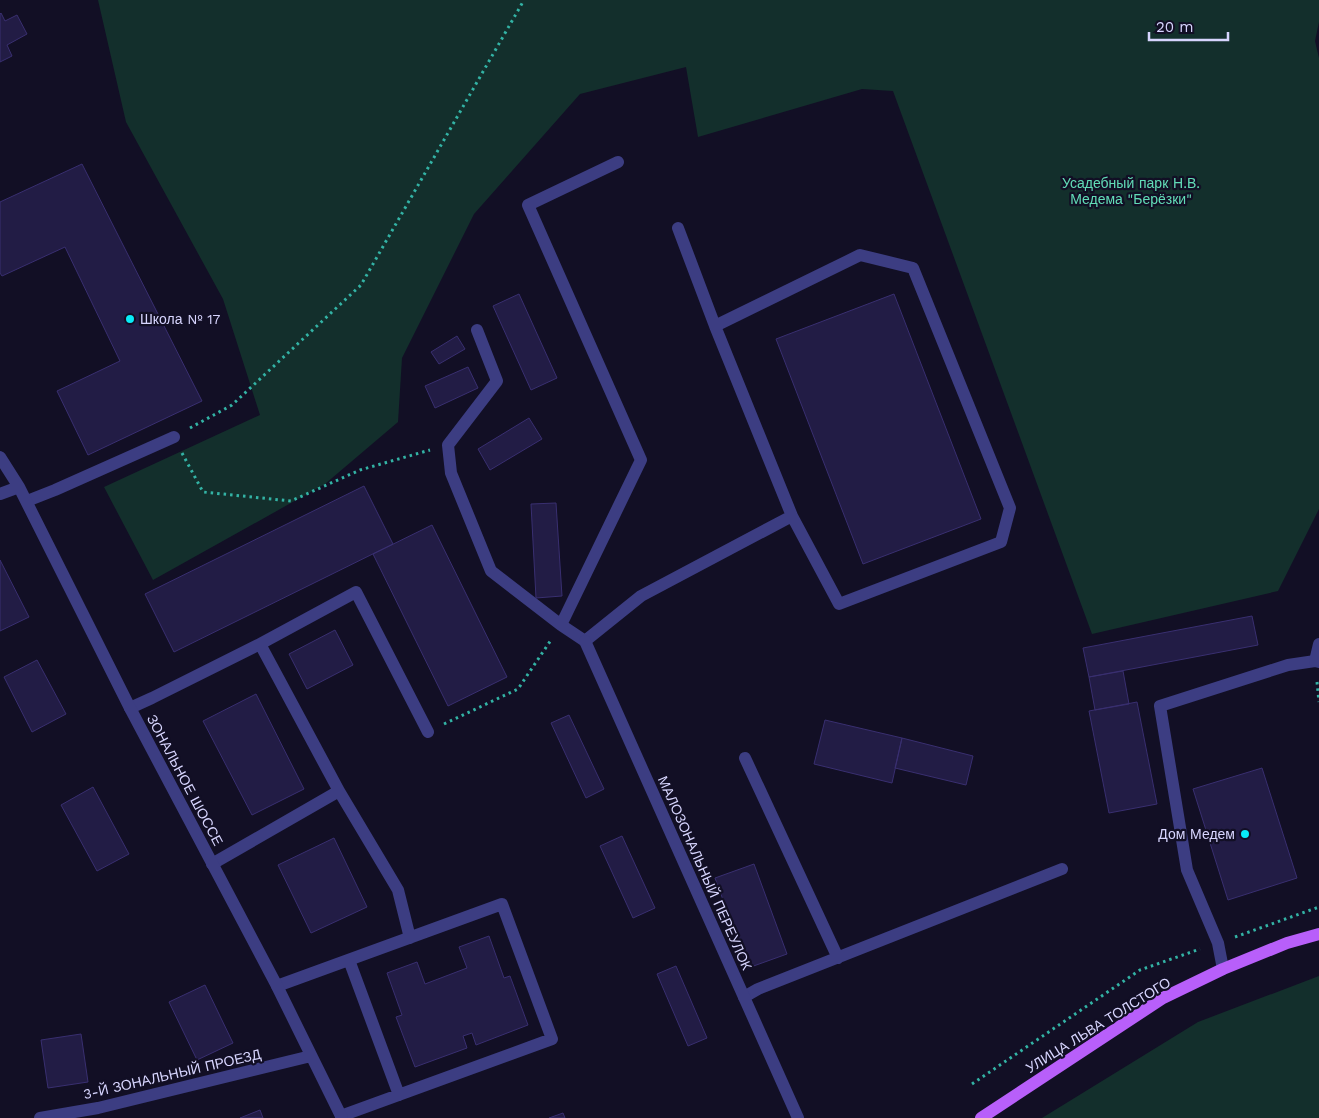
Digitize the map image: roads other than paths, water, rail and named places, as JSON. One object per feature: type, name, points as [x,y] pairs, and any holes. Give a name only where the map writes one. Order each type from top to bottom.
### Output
[{"type":"main road","name":"УЛИЦА ЛЬВА ТОЛСТОГО","points":[[981,1118],[1163,998],[1223,969],[1287,943],[1319,934]]},
{"type":"street","points":[[561,626],[641,460],[528,204],[618,162]]},
{"type":"street","points":[[678,228],[715,326],[792,516],[840,604],[1001,542],[1010,508],[913,268],[860,255],[715,326]]},
{"type":"street","points":[[477,330],[496,381],[448,445],[451,474],[491,571],[561,626],[585,641],[642,596],[792,516]]},
{"type":"street","points":[[26,501],[174,436]]},
{"type":"street","name":"ЗОНАЛЬНОЕ ШОССЕ","points":[[0,456],[20,487],[130,708],[277,986],[341,1117]]},
{"type":"street","points":[[0,494],[20,487]]},
{"type":"street","points":[[130,708],[260,644],[356,592],[428,732]]},
{"type":"street","name":"МАЛОЗОНАЛЬНЫЙ ПЕРЕУЛОК","points":[[585,641],[798,1118]]},
{"type":"street","points":[[260,644],[339,791],[398,890],[410,938]]},
{"type":"street","points":[[1223,969],[1218,943],[1187,870],[1160,706],[1288,665],[1317,662],[1319,644]]},
{"type":"street","points":[[744,758],[838,958]]},
{"type":"street","points":[[212,864],[339,791]]},
{"type":"street","points":[[744,997],[1062,869]]},
{"type":"street","points":[[277,986],[502,904],[552,1039],[341,1117]]},
{"type":"street","points":[[349,960],[399,1095]]},
{"type":"street","name":"3-Й ЗОНАЛЬНЫЙ ПРОЕЗД","points":[[40,1118],[98,1108],[311,1056]]},
{"type":"place","name":"Школа № 17","points":[[130,319]]},
{"type":"place","name":"Дом Медем","points":[[1245,834]]},
{"type":"park label","name":"Усадебный парк Н.В. Медема \"Берёзки\"","points":[[1131,192]]}]
